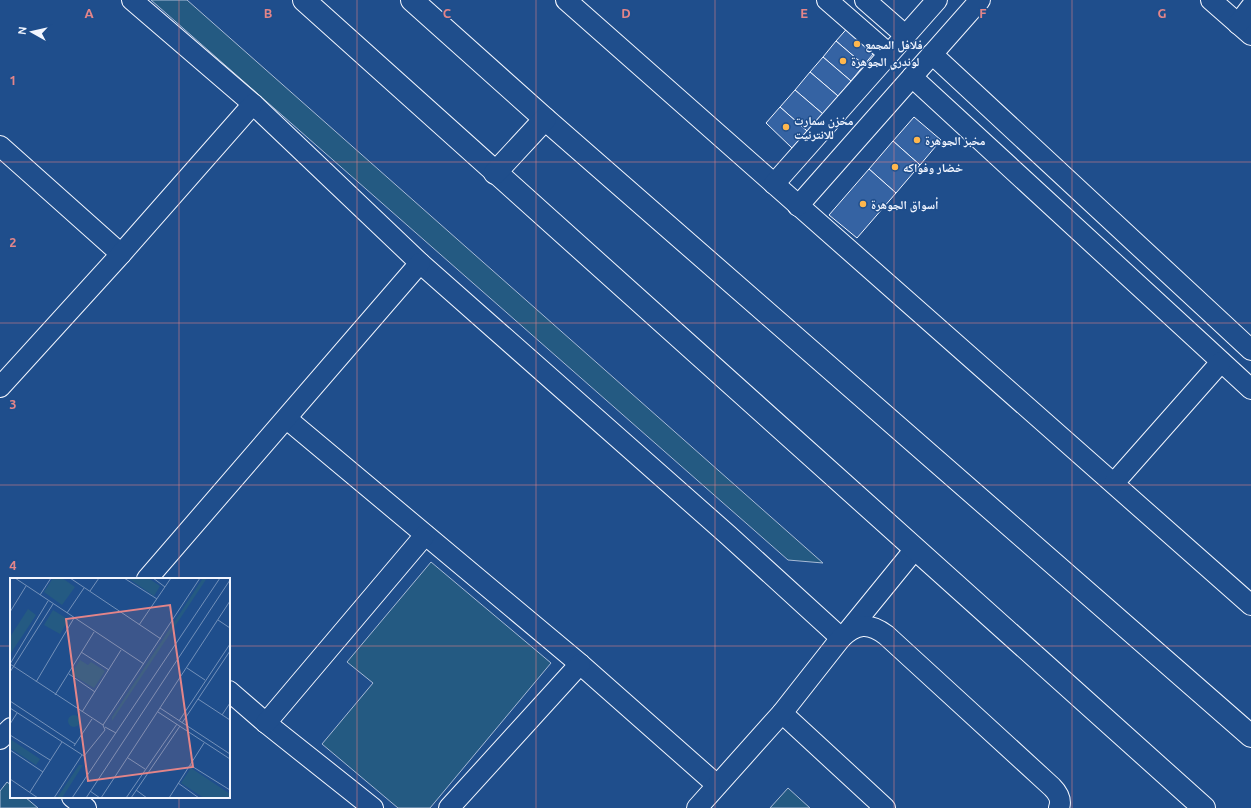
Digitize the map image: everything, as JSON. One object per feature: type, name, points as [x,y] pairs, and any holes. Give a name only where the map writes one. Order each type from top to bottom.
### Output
[{"type":"main road","points":[[304,0],[1204,808]]},
{"type":"main road","points":[[412,0],[545,119],[1251,736]]},
{"type":"main road","points":[[495,173],[545,119]]},
{"type":"street","points":[[132,0],[253,104],[420,263],[722,530],[845,634]]},
{"type":"street","points":[[566,0],[1251,605]]},
{"type":"street","points":[[827,0],[897,45],[1251,350]]},
{"type":"street","points":[[866,0],[897,45]]},
{"type":"street","points":[[774,184],[937,0]]},
{"type":"street","points":[[798,206],[980,0]]},
{"type":"street","points":[[1211,0],[1244,29],[1251,7]]},
{"type":"street","points":[[922,66],[1221,362],[1251,389]]},
{"type":"street","points":[[0,387],[121,254],[253,104]]},
{"type":"street","points":[[0,146],[121,254]]},
{"type":"street","points":[[148,578],[420,263]]},
{"type":"street","points":[[1114,483],[1221,362]]},
{"type":"street","points":[[287,418],[580,664],[717,785]]},
{"type":"street","points":[[266,723],[425,535]]},
{"type":"street","points":[[697,808],[782,713],[915,549]]},
{"type":"street","points":[[845,634],[858,626],[868,626],[878,629],[886,635],[1052,786],[1060,798],[1059,808]]},
{"type":"street","points":[[449,808],[580,664]]},
{"type":"street","points":[[230,692],[266,723],[373,808]]},
{"type":"street","points":[[782,713],[885,808]]},
{"type":"street","points":[[73,798],[86,808]]},
{"type":"shaded area","points":[[151,0],[187,0],[823,563],[788,560]]},
{"type":"shaded area","points":[[431,562],[551,663],[430,808],[398,808],[322,744],[373,683],[347,662]]},
{"type":"shaded area","points":[[7,782],[10,784],[10,798],[26,798],[38,808],[0,808],[0,791]]},
{"type":"shaded area","points":[[788,788],[810,808],[770,808]]},
{"type":"building","name":"فلافل المجمع","points":[[851,24],[878,48],[864,65],[836,41]]},
{"type":"building","name":"لوندري الجوهرة","points":[[836,41],[864,65],[851,81],[823,57]]},
{"type":"building","points":[[823,57],[851,81],[838,96],[810,72]]},
{"type":"building","points":[[810,72],[838,96],[823,114],[795,90]]},
{"type":"building","points":[[795,90],[823,114],[807,131],[780,107]]},
{"type":"building","name":"مخزن سمارت للانترنيت","points":[[780,107],[807,131],[792,148],[766,123]]},
{"type":"building","name":"مخبز الجوهرة","points":[[914,117],[941,140],[920,165],[893,141]]},
{"type":"building","name":"خضار وفواكه","points":[[893,141],[920,165],[896,193],[869,169]]},
{"type":"building","name":"أسواق الجوهرة","points":[[869,169],[896,193],[857,238],[829,215]]},
{"type":"place","name":"فلافل المجمع","points":[[857,44]]},
{"type":"place","name":"لوندري الجوهرة","points":[[843,61]]},
{"type":"place","name":"مخزن سمارت للانترنيت","points":[[786,127]]},
{"type":"place","name":"مخبز الجوهرة","points":[[917,140]]},
{"type":"place","name":"خضار وفواكه","points":[[895,167]]},
{"type":"place","name":"أسواق الجوهرة","points":[[863,204]]}]
